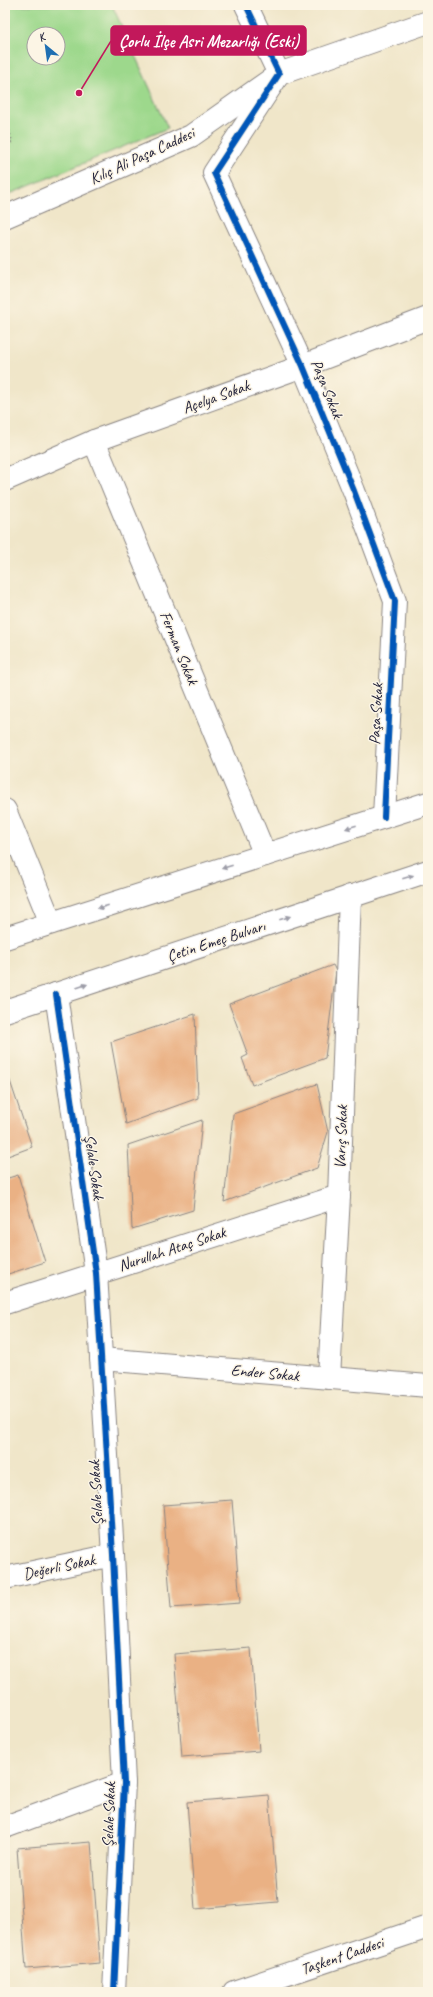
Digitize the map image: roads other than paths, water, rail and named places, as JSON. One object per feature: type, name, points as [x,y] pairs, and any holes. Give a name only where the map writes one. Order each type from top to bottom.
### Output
[{"type":"street","points":[[246,5],[279,74]]},
{"type":"street","name":"Kılıç Ali Paşa Caddesi","points":[[5,217],[191,136],[279,74],[428,22]]},
{"type":"street","name":"Paşa Sokak","points":[[279,74],[214,172],[303,366],[354,491],[395,601],[384,817]]},
{"type":"street","name":"Açelya Sokak","points":[[5,480],[94,441],[303,366],[428,318]]},
{"type":"street","name":"Ferman Sokak","points":[[94,441],[264,855]]},
{"type":"street","points":[[5,938],[428,803]]},
{"type":"street","points":[[5,810],[51,923]]},
{"type":"street","name":"Çetin Emeç Bulvarı","points":[[5,1011],[428,871]]},
{"type":"street","name":"Varış Sokak","points":[[329,1378],[339,1196],[350,896]]},
{"type":"street","name":"Şelale Sokak","points":[[56,994],[96,1273],[102,1359],[124,1783],[114,1992]]},
{"type":"street","name":"Nurullah Ataç Sokak","points":[[5,1303],[339,1196]]},
{"type":"street","name":"Ender Sokak","points":[[102,1359],[428,1386]]},
{"type":"street","name":"Değerli Sokak","points":[[5,1578],[113,1555]]},
{"type":"street","points":[[5,1827],[124,1783]]},
{"type":"street","name":"Taşkent Caddesi","points":[[234,1992],[428,1927]]},
{"type":"place","name":"Çorlu İlçe Asri Mezarlığı (Eski)","points":[[79,93]]}]
